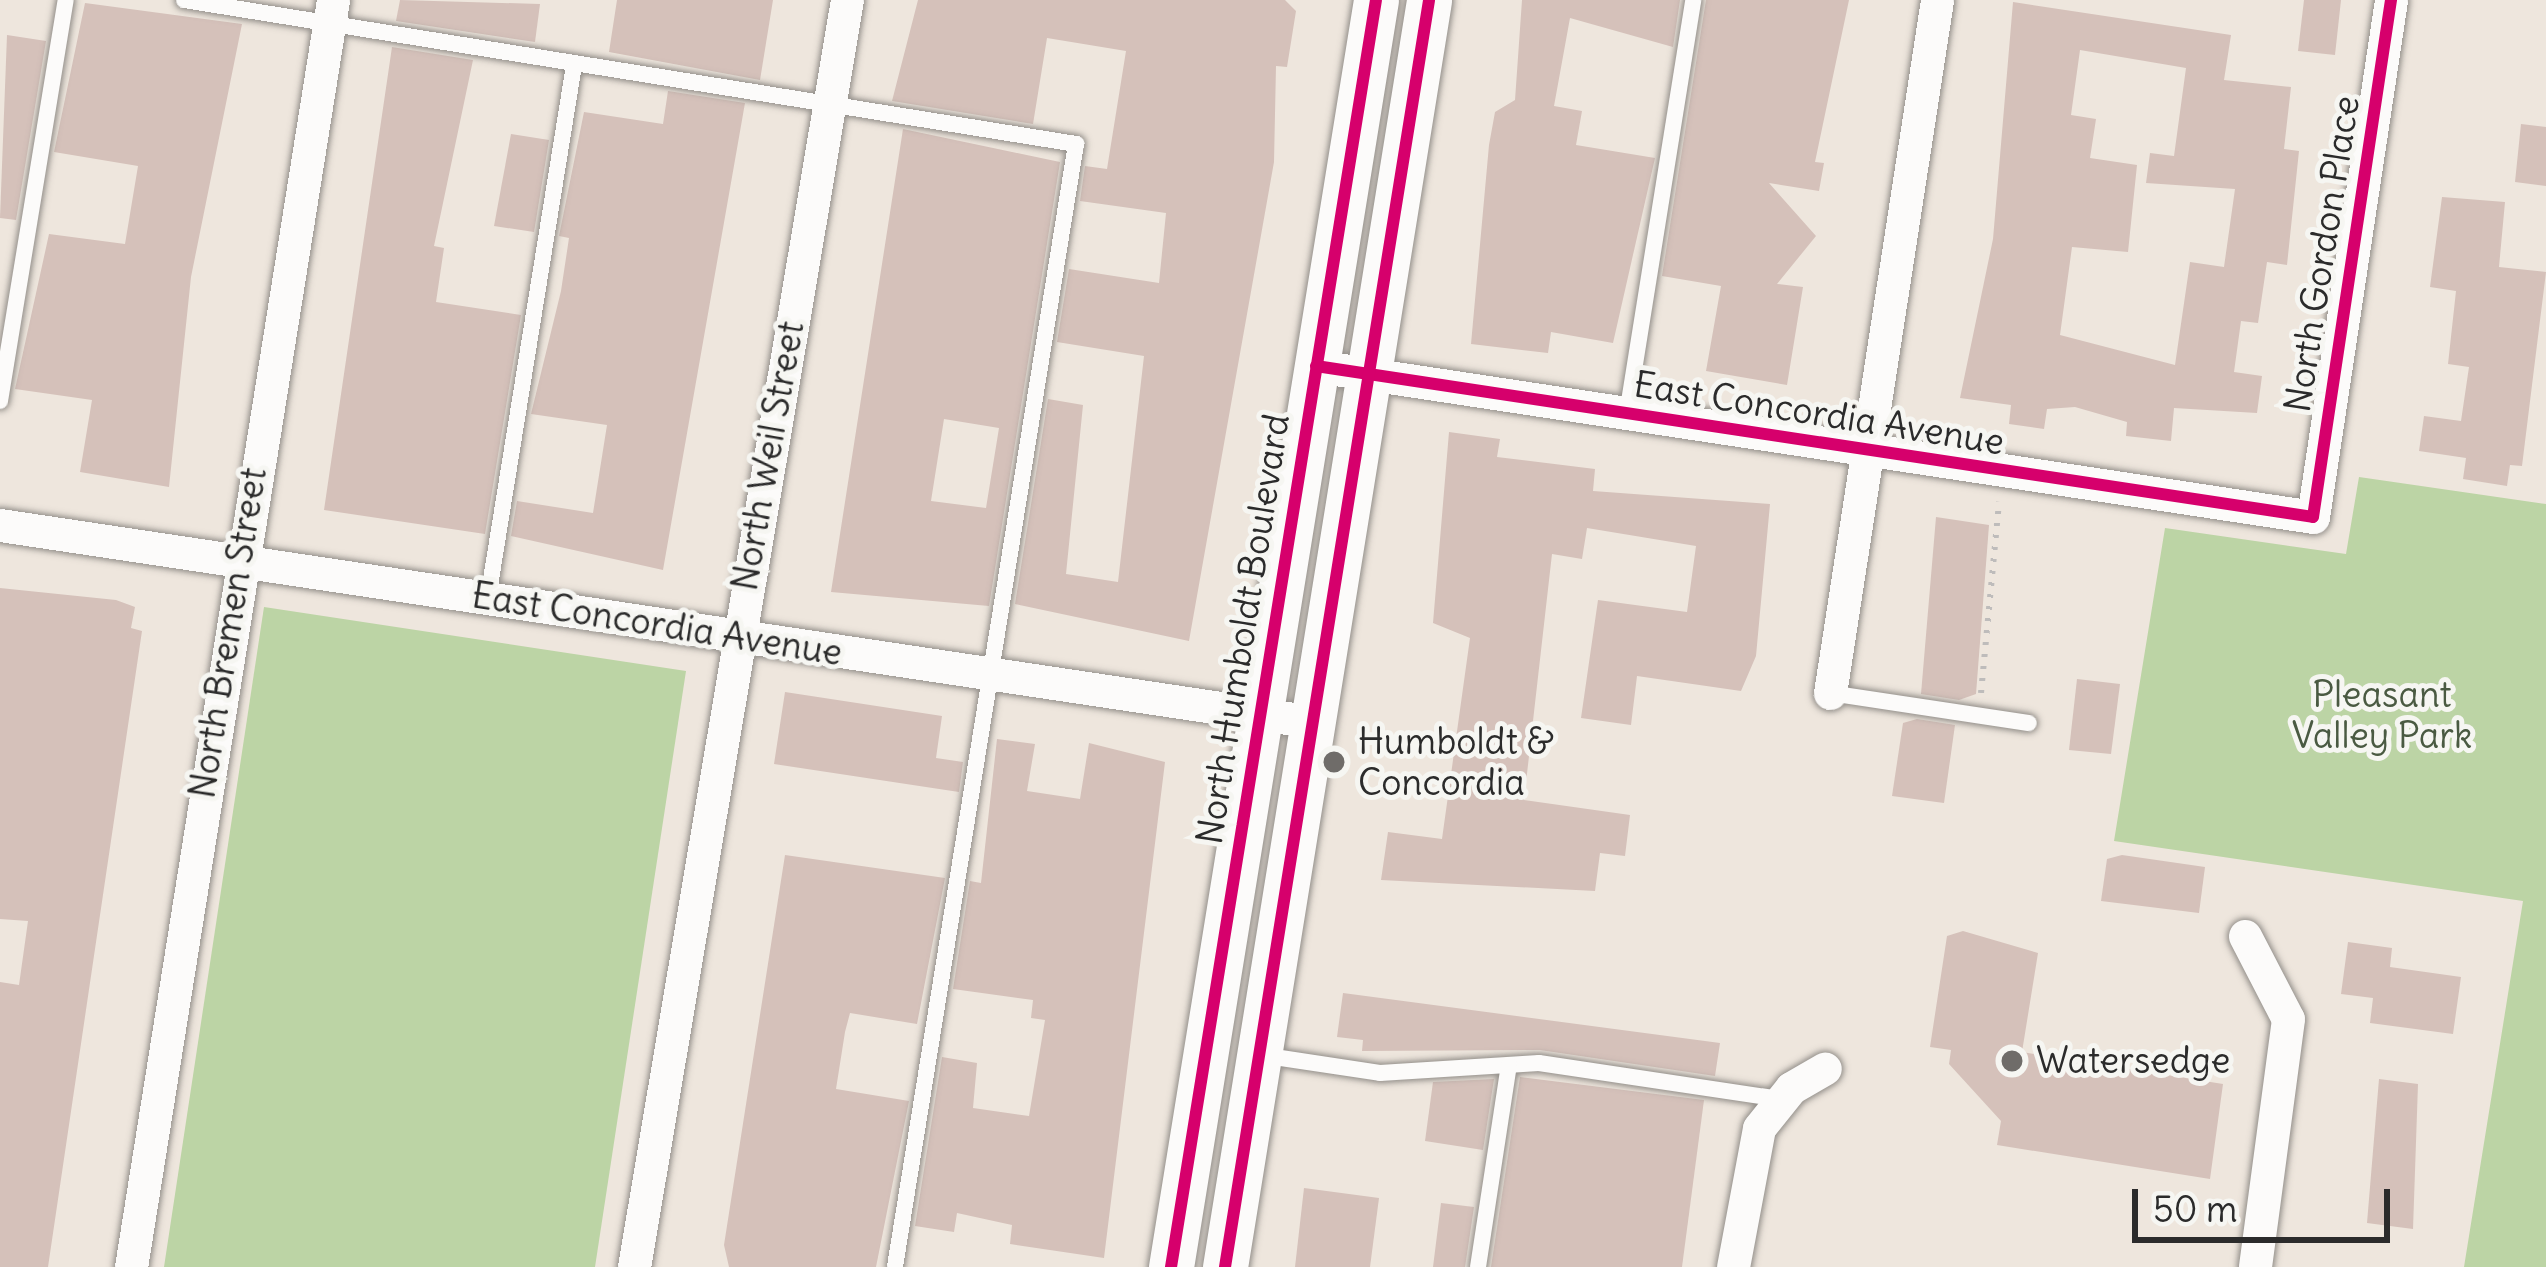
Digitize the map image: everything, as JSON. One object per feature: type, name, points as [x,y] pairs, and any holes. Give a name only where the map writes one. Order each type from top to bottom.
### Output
[{"type":"main road","name":"North Humboldt Boulevard","points":[[1171,1267],[1376,0]]},
{"type":"main road","points":[[1225,1267],[1429,0]]},
{"type":"street","name":"North Weil Street","points":[[634,1267],[735,635],[847,0]]},
{"type":"street","points":[[1830,693],[1937,0]]},
{"type":"street","name":"North Gordon Place","points":[[2313,517],[2391,0]]},
{"type":"street","name":"North Bremen Street","points":[[131,1267],[237,560],[331,13]]},
{"type":"street","name":"East Concordia Avenue","points":[[1316,366],[2313,517]]},
{"type":"street","name":"East Concordia Avenue","points":[[0,525],[1314,722]]},
{"type":"street","points":[[2245,936],[2288,1019],[2254,1267]]},
{"type":"street","points":[[1733,1267],[1754,1145],[1780,1099],[1826,1069]]},
{"type":"lane","points":[[0,401],[66,0]]},
{"type":"lane","points":[[184,0],[331,13],[574,65],[1076,144],[895,1267]]},
{"type":"lane","points":[[1627,414],[1693,0]]},
{"type":"lane","points":[[488,598],[574,65]]},
{"type":"lane","points":[[1830,693],[2029,723]]},
{"type":"lane","points":[[1260,1055],[1380,1073],[1509,1066],[1780,1099]]},
{"type":"lane","points":[[1478,1267],[1509,1066]]},
{"type":"path","points":[[1978,715],[1998,514]]},
{"type":"green space","name":"Pleasant Valley Park","points":[[2359,477],[2546,504],[2546,1267],[2464,1267],[2523,901],[2114,841],[2165,528],[2346,554]]},
{"type":"green space","points":[[264,607],[686,671],[595,1267],[164,1267]]},
{"type":"building","points":[[400,0],[540,4],[535,42],[396,21]]},
{"type":"building","points":[[617,0],[773,0],[760,80],[609,52]]},
{"type":"building","points":[[918,0],[1285,0],[1296,11],[1287,67],[1276,66],[1274,162],[1189,641],[1015,604],[1048,399],[1083,405],[1066,574],[1118,582],[1144,356],[1057,342],[1069,269],[1159,283],[1166,213],[1080,201],[1085,166],[1107,169],[1126,51],[1047,38],[1033,124],[892,101]]},
{"type":"building","points":[[1522,0],[1680,0],[1673,47],[1570,18],[1554,106],[1582,111],[1576,145],[1655,158],[1613,343],[1551,332],[1548,353],[1471,344],[1489,145],[1495,112],[1515,100]]},
{"type":"building","points":[[1706,0],[1849,0],[1815,162],[1824,163],[1819,191],[1769,183],[1816,236],[1777,284],[1803,287],[1787,385],[1706,371],[1721,286],[1662,276]]},
{"type":"building","points":[[2304,0],[2341,0],[2335,55],[2298,51]]},
{"type":"building","points":[[2013,2],[2231,35],[2224,80],[2291,87],[2284,149],[2299,151],[2287,265],[2267,262],[2258,323],[2241,321],[2234,372],[2262,376],[2257,413],[2174,408],[2171,441],[2126,436],[2127,422],[2075,407],[2047,409],[2044,429],[2009,424],[2011,405],[1960,398],[1993,239]],"holes":[[[2080,50],[2186,68],[2174,156],[2150,153],[2146,183],[2235,189],[2224,267],[2190,262],[2175,365],[2060,335],[2072,247],[2128,252],[2137,165],[2090,158],[2096,119],[2071,115]]]},
{"type":"building","points":[[85,3],[242,24],[191,277],[169,487],[80,472],[92,400],[15,389],[49,234],[125,244],[138,166],[54,152]]},
{"type":"building","points":[[7,35],[46,41],[16,220],[0,218]]},
{"type":"building","points":[[392,47],[473,60],[434,246],[444,248],[436,302],[521,315],[485,534],[324,510]]},
{"type":"building","points":[[668,91],[745,103],[663,570],[511,536],[517,501],[593,513],[607,425],[531,414],[561,291],[569,238],[559,236],[584,112],[663,124]]},
{"type":"building","points":[[2521,124],[2546,127],[2546,186],[2515,182]]},
{"type":"building","points":[[903,129],[1060,162],[989,606],[831,592]],"holes":[[[944,419],[999,428],[986,508],[931,501]]]},
{"type":"building","points":[[511,134],[549,140],[534,232],[494,226]]},
{"type":"building","points":[[2442,197],[2505,202],[2499,267],[2546,272],[2522,466],[2510,465],[2507,486],[2463,479],[2466,458],[2419,451],[2424,416],[2461,421],[2469,367],[2448,364],[2456,291],[2430,287]]},
{"type":"building","points":[[1449,432],[1500,439],[1497,457],[1595,469],[1593,491],[1770,504],[1756,656],[1741,691],[1637,676],[1631,725],[1581,718],[1598,600],[1687,612],[1696,546],[1587,528],[1582,559],[1552,554],[1524,800],[1630,815],[1625,856],[1600,853],[1595,891],[1381,880],[1388,832],[1442,839],[1470,638],[1433,623]]},
{"type":"building","points":[[1936,517],[1989,525],[1976,694],[1959,700],[1921,694]]},
{"type":"building","points":[[0,588],[116,600],[135,607],[131,628],[142,631],[48,1267],[0,1267],[0,982],[19,985],[28,921],[0,919]]},
{"type":"building","points":[[2077,679],[2120,684],[2111,754],[2069,750]]},
{"type":"building","points":[[785,692],[942,716],[936,758],[963,762],[959,792],[774,764]]},
{"type":"building","points":[[1917,719],[1955,725],[1944,803],[1892,796],[1903,723]]},
{"type":"building","points":[[997,739],[1035,744],[1027,791],[1080,799],[1089,743],[1165,762],[1104,1258],[1010,1244],[1012,1225],[957,1213],[954,1232],[915,1226],[942,1057],[977,1063],[973,1108],[1029,1116],[1045,1020],[1031,1018],[1033,1000],[953,989],[970,881],[981,883]]},
{"type":"building","points":[[785,855],[945,878],[917,1024],[850,1013],[845,1032],[836,1089],[909,1101],[876,1267],[729,1267],[724,1245]]},
{"type":"building","points":[[2122,855],[2205,867],[2199,913],[2101,901],[2107,859]]},
{"type":"building","name":"Watersedge","points":[[1963,931],[2038,953],[2022,1052],[2223,1084],[2210,1179],[1997,1145],[2001,1121],[1949,1064],[1951,1050],[1930,1047],[1947,936]]},
{"type":"building","points":[[2348,942],[2392,948],[2390,967],[2461,977],[2453,1034],[2370,1023],[2373,998],[2341,994]]},
{"type":"building","points":[[1343,993],[1720,1043],[1715,1076],[1540,1050],[1362,1051],[1363,1040],[1337,1037]]},
{"type":"building","points":[[1520,1077],[1704,1100],[1682,1267],[1491,1267]]},
{"type":"building","points":[[1494,1079],[1483,1150],[1425,1141],[1433,1082]]},
{"type":"building","points":[[2379,1079],[2418,1084],[2413,1229],[2367,1223]]},
{"type":"building","points":[[1304,1188],[1379,1198],[1370,1267],[1295,1267]]},
{"type":"building","points":[[1441,1203],[1474,1207],[1465,1267],[1433,1267]]},
{"type":"cycle path","points":[[1171,1267],[1376,0]]},
{"type":"cycle path","points":[[1225,1267],[1429,0]]},
{"type":"cycle path","points":[[1316,366],[2313,517],[2391,0]]},
{"type":"place","name":"Humboldt & Concordia","points":[[1334,762]]},
{"type":"place","name":"Watersedge","points":[[2012,1061]]}]
